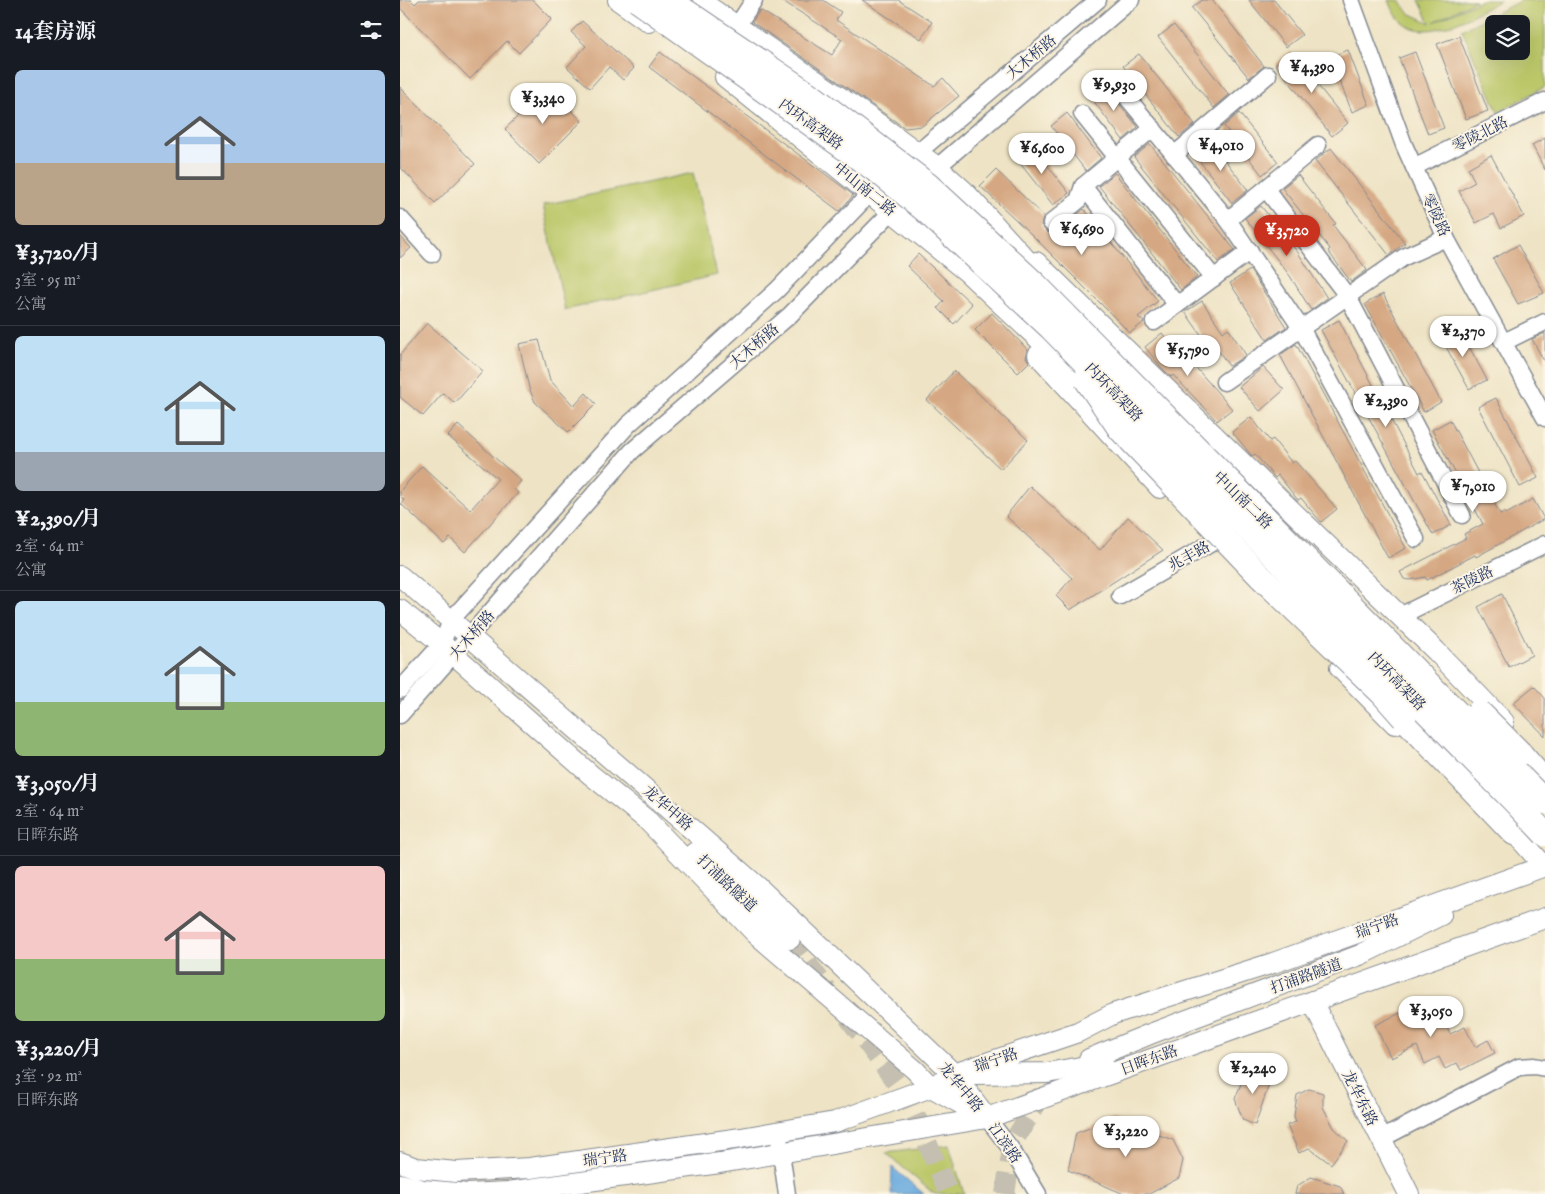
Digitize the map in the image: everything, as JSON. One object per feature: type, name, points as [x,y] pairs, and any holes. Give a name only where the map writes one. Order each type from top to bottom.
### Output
[{"type":"highway","name":"内环高架路","points":[[637,0],[880,174],[1056,319],[1545,802]]},
{"type":"highway","name":"内环高架路","points":[[669,0],[816,99],[928,186],[1545,834]]},
{"type":"highway","points":[[1056,319],[1120,429],[1260,576],[1382,693],[1514,833]]},
{"type":"highway","points":[[1056,319],[1186,420],[1520,753],[1545,782]]},
{"type":"main road","name":"中山南二路","points":[[618,0],[743,90],[967,272],[1137,431],[1303,600],[1545,867]]},
{"type":"main road","name":"中山南二路","points":[[699,0],[918,153],[964,191],[1400,616],[1545,765]]},
{"type":"main road","name":"中山南二路","points":[[964,191],[1120,364],[1216,475],[1545,789]]},
{"type":"main road","name":"中山南二路","points":[[967,272],[995,307],[1123,450],[1422,750],[1514,833]]},
{"type":"main road","name":"龙华中路","points":[[400,576],[757,886],[954,1074],[987,1118]]},
{"type":"main road","name":"龙华中路","points":[[400,610],[449,649],[591,775],[648,821],[756,934],[915,1070],[930,1087],[987,1118]]},
{"type":"main road","name":"打浦路隧道","points":[[591,775],[663,824],[790,939]]},
{"type":"main road","points":[[1516,877],[1545,867]]},
{"type":"main road","name":"瑞宁路","points":[[400,1162],[416,1168],[456,1172],[506,1170],[778,1132],[834,1122],[930,1087],[954,1074],[1078,1032],[1113,1014],[1272,963],[1516,877]]},
{"type":"main road","name":"打浦路隧道","points":[[1089,1059],[1360,956],[1516,877]]},
{"type":"main road","name":"日晖东路","points":[[987,1118],[1545,918]]},
{"type":"main road","name":"日晖东路","points":[[954,1074],[1047,1072],[1098,1065],[1291,996],[1312,1001]]},
{"type":"main road","name":"龙华东路","points":[[1312,1001],[1409,1194]]},
{"type":"main road","name":"日晖东路","points":[[1003,1073],[1031,1065],[1078,1032]]},
{"type":"main road","name":"瑞宁路","points":[[400,1184],[423,1190],[468,1194],[508,1192],[781,1153],[987,1118]]},
{"type":"street","points":[[737,26],[754,0]]},
{"type":"street","name":"大木桥路","points":[[400,715],[449,649],[451,620],[628,425],[777,290],[868,192],[918,153],[1098,0]]},
{"type":"street","name":"大木桥路","points":[[400,690],[449,649],[470,637],[632,451],[790,314],[936,166],[1131,0]]},
{"type":"street","name":"零陵路","points":[[1350,0],[1414,167],[1446,238],[1545,418]]},
{"type":"street","points":[[1174,155],[1268,75]]},
{"type":"street","points":[[1111,78],[1228,220],[1301,328],[1416,539]]},
{"type":"street","name":"零陵北路","points":[[1414,167],[1545,101]]},
{"type":"street","points":[[1082,114],[1118,156],[1214,278]]},
{"type":"street","points":[[1051,223],[1078,201],[1083,186],[1153,128]]},
{"type":"street","points":[[1228,220],[1318,145]]},
{"type":"street","points":[[1083,186],[1177,305]]},
{"type":"street","points":[[1266,189],[1348,297],[1462,515]]},
{"type":"street","points":[[400,218],[432,254]]},
{"type":"street","points":[[1224,382],[1404,257],[1446,238]]},
{"type":"street","points":[[1154,322],[1250,251]]},
{"type":"street","points":[[1504,342],[1545,322]]},
{"type":"street","name":"兆丰路","points":[[1120,596],[1213,542],[1256,512]]},
{"type":"street","name":"茶陵路","points":[[1400,616],[1545,544]]},
{"type":"street","points":[[1381,1139],[1518,1067],[1534,1066],[1545,1068]]},
{"type":"street","name":"江滨路","points":[[987,1118],[1012,1150],[1038,1194]]},
{"type":"street","points":[[778,1132],[786,1194]]},
{"type":"green space","points":[[1389,0],[1400,0],[1409,13],[1430,23],[1419,0],[1476,0],[1434,22],[1481,0],[1501,0],[1456,23],[1424,30],[1410,27],[1398,17]]},
{"type":"green space","points":[[1522,0],[1545,0],[1545,87],[1498,112],[1462,30],[1485,18],[1485,60],[1530,60],[1530,15],[1492,15]]},
{"type":"green space","points":[[693,173],[717,275],[565,310],[543,205]]},
{"type":"green space","points":[[949,1145],[964,1194],[934,1194],[886,1153]]},
{"type":"water","points":[[892,1167],[924,1194],[891,1194]]},
{"type":"building","points":[[400,0],[411,0],[415,4],[419,0],[533,0],[552,19],[519,53],[507,41],[470,79],[400,8]]},
{"type":"building","points":[[781,0],[823,0],[841,12],[836,20],[934,86],[943,78],[959,96],[922,126],[905,128],[752,22],[760,10],[832,55],[842,39]]},
{"type":"building","points":[[862,0],[898,0],[932,22],[921,39]]},
{"type":"building","points":[[1202,0],[1212,0],[1264,66],[1249,78],[1192,8]]},
{"type":"building","points":[[1249,0],[1274,0],[1302,35],[1286,47]]},
{"type":"building","points":[[582,21],[634,68],[623,80],[609,67],[590,88],[567,67],[586,46],[571,32]]},
{"type":"building","points":[[1174,25],[1229,95],[1214,108],[1158,37]]},
{"type":"building","points":[[1459,36],[1488,111],[1466,119],[1437,44]]},
{"type":"building","points":[[1348,50],[1369,105],[1352,112],[1330,57]]},
{"type":"building","points":[[660,52],[844,188],[853,195],[850,199],[839,211],[649,67]]},
{"type":"building","points":[[1291,52],[1348,123],[1332,136],[1275,64]]},
{"type":"building","points":[[1415,52],[1444,128],[1428,134],[1399,58]]},
{"type":"building","points":[[1139,54],[1195,124],[1179,137],[1123,66]]},
{"type":"building","points":[[1103,84],[1138,127],[1123,140],[1089,95]]},
{"type":"building","points":[[400,87],[475,164],[435,203],[400,167]]},
{"type":"building","points":[[548,87],[582,121],[539,164],[505,129]]},
{"type":"building","points":[[1067,113],[1101,158],[1086,171],[1051,126]]},
{"type":"building","points":[[1239,113],[1278,162],[1262,175],[1224,126]]},
{"type":"building","points":[[1545,138],[1545,170],[1532,145]]},
{"type":"building","points":[[1211,142],[1248,190],[1232,203],[1195,155]]},
{"type":"building","points":[[1031,144],[1069,193],[1053,205],[1015,157]]},
{"type":"building","points":[[1150,144],[1235,250],[1218,262],[1134,157]]},
{"type":"building","points":[[1331,148],[1405,243],[1389,255],[1315,161]]},
{"type":"building","points":[[1491,155],[1524,216],[1501,228],[1494,214],[1476,223],[1459,191],[1475,182],[1468,168]]},
{"type":"building","points":[[996,170],[1044,216],[1041,225],[1047,232],[1053,233],[1059,230],[1070,240],[1076,235],[1067,223],[1084,209],[1158,301],[1138,317],[1144,322],[1130,333],[980,186]]},
{"type":"building","points":[[1115,173],[1197,277],[1181,290],[1099,186]]},
{"type":"building","points":[[1298,175],[1336,224],[1333,225],[1367,270],[1351,282],[1328,251],[1330,249],[1282,188]]},
{"type":"building","points":[[1261,206],[1299,254],[1327,298],[1311,310],[1290,276],[1245,218]]},
{"type":"building","points":[[400,236],[411,248],[400,258]]},
{"type":"building","points":[[1518,245],[1544,293],[1518,304],[1493,259]]},
{"type":"building","points":[[918,254],[972,304],[954,324],[938,308],[944,301],[907,266]]},
{"type":"building","points":[[1250,270],[1286,327],[1267,340],[1230,283]]},
{"type":"building","points":[[1383,294],[1441,402],[1424,412],[1365,304]]},
{"type":"building","points":[[1202,301],[1223,332],[1228,328],[1246,355],[1229,366],[1211,340],[1207,343],[1185,312]]},
{"type":"building","points":[[992,313],[1028,350],[1026,357],[1029,362],[1018,373],[975,330]]},
{"type":"building","points":[[1339,320],[1419,473],[1422,471],[1451,525],[1433,535],[1321,330]]},
{"type":"building","points":[[427,323],[483,371],[455,403],[443,393],[423,416],[400,397],[400,355]]},
{"type":"building","points":[[1458,326],[1487,380],[1469,389],[1440,336]]},
{"type":"building","points":[[1162,333],[1187,363],[1190,361],[1232,409],[1217,421],[1173,375],[1171,377],[1160,366],[1145,347]]},
{"type":"building","points":[[1545,333],[1545,363],[1532,339]]},
{"type":"building","points":[[539,340],[550,380],[574,406],[586,393],[596,404],[568,432],[535,402],[529,388],[519,344]]},
{"type":"building","points":[[1296,344],[1406,548],[1388,558],[1280,355]]},
{"type":"building","points":[[1263,367],[1284,390],[1260,411],[1239,387]]},
{"type":"building","points":[[954,371],[1028,440],[1001,469],[927,400]]},
{"type":"building","points":[[1496,398],[1538,478],[1520,487],[1478,407]]},
{"type":"building","points":[[1251,417],[1270,441],[1273,439],[1292,463],[1295,461],[1337,509],[1321,522],[1301,498],[1298,500],[1278,475],[1275,478],[1255,454],[1252,456],[1232,432]]},
{"type":"building","points":[[1450,420],[1500,514],[1505,512],[1506,514],[1533,499],[1544,519],[1476,557],[1475,555],[1427,580],[1425,577],[1410,580],[1404,579],[1400,572],[1466,538],[1464,534],[1483,524],[1432,430]]},
{"type":"building","points":[[458,425],[521,481],[514,489],[518,493],[465,552],[450,538],[444,544],[401,504],[404,500],[400,496],[400,491],[422,466],[470,510],[498,479],[448,436]]},
{"type":"building","points":[[1030,486],[1100,550],[1128,517],[1163,550],[1070,610],[1056,596],[1072,578],[1006,516]]},
{"type":"building","points":[[1502,594],[1532,655],[1509,667],[1478,607]]},
{"type":"building","points":[[1534,686],[1545,698],[1545,736],[1513,703]]},
{"type":"building","points":[[1432,998],[1450,1034],[1465,1027],[1475,1047],[1488,1040],[1495,1053],[1461,1070],[1457,1063],[1445,1069],[1439,1057],[1425,1064],[1417,1046],[1391,1058],[1375,1025]]},
{"type":"building","points":[[1259,1069],[1273,1073],[1255,1125],[1243,1120],[1235,1099],[1242,1081]]},
{"type":"building","points":[[1309,1089],[1323,1093],[1323,1107],[1334,1128],[1348,1141],[1331,1164],[1309,1148],[1299,1153],[1287,1125],[1296,1122],[1294,1116],[1297,1095]]},
{"type":"building","points":[[1114,1119],[1173,1140],[1183,1160],[1179,1178],[1149,1194],[1124,1194],[1068,1170],[1076,1133]]},
{"type":"building","points":[[1311,1177],[1340,1186],[1344,1194],[1295,1194],[1297,1186]]},
{"type":"tunnel","points":[[790,939],[827,990]]},
{"type":"tunnel","points":[[848,1017],[909,1100],[949,1194]]},
{"type":"tunnel","points":[[1005,1194],[1013,1142],[1045,1090],[1079,1066]]}]
